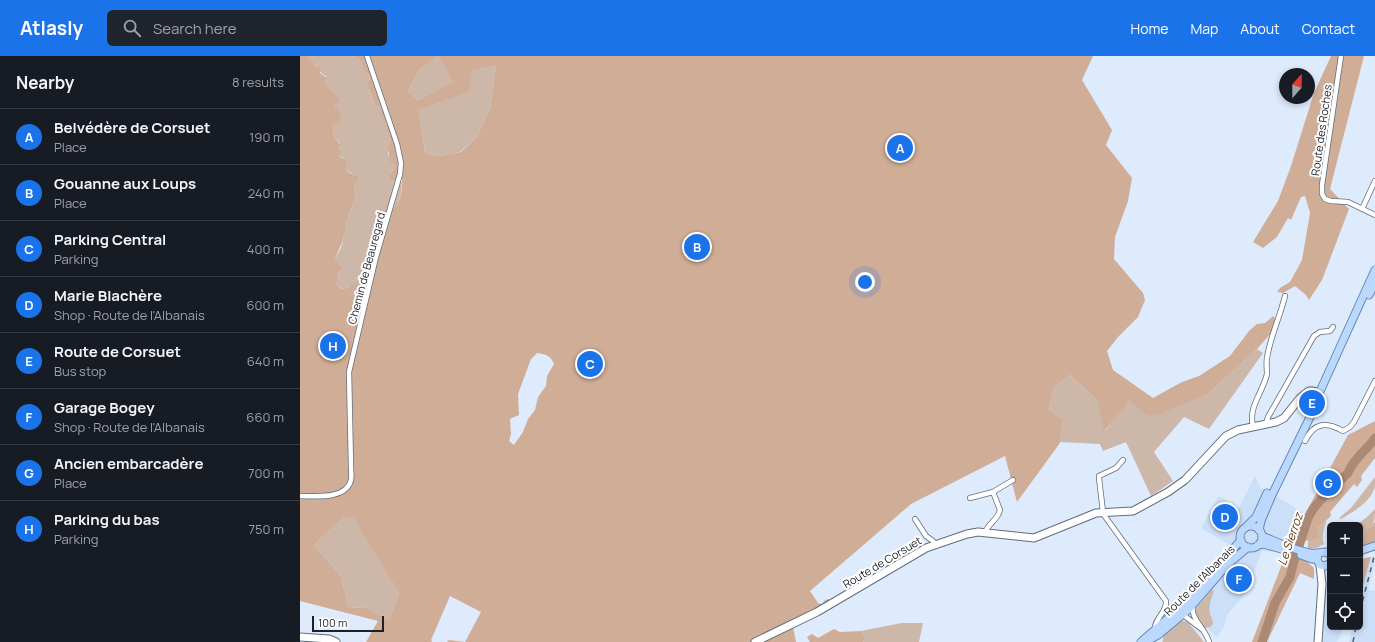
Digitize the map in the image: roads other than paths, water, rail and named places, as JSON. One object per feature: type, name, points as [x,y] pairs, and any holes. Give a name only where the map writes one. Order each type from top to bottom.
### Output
[{"type":"main road","points":[[1258,544],[1260,542],[1261,521],[1269,502],[1311,415],[1319,393],[1375,270]]},
{"type":"main road","points":[[1358,309],[1365,302],[1375,283]]},
{"type":"main road","points":[[1312,409],[1308,413],[1256,517],[1240,534],[1242,543],[1248,547],[1263,544],[1283,548],[1323,561],[1327,552]]},
{"type":"main road","points":[[1246,527],[1254,526],[1260,533],[1283,548]]},
{"type":"main road","name":"Route de l'Albanais","points":[[1141,642],[1186,603],[1204,584],[1234,546],[1241,540]]},
{"type":"main road","name":"Route de l'Albanais","points":[[1145,642],[1158,635],[1183,614],[1227,565],[1248,547]]},
{"type":"main road","points":[[1363,550],[1374,548]]},
{"type":"main road","points":[[1363,553],[1374,548]]},
{"type":"street","name":"Chemin de Beauregard","points":[[300,496],[331,496],[345,490],[351,481],[349,372],[376,257],[400,174],[401,163],[397,144],[367,56]]},
{"type":"street","name":"Route des Roches","points":[[1341,56],[1322,185],[1322,194],[1325,199],[1331,201],[1348,202],[1362,209]]},
{"type":"street","points":[[1375,181],[1362,209],[1375,215]]},
{"type":"street","points":[[1253,426],[1253,410],[1267,374],[1267,358],[1272,336],[1285,296]]},
{"type":"street","points":[[1266,424],[1268,417],[1314,336],[1320,332],[1330,331],[1333,327]]},
{"type":"street","points":[[1305,441],[1312,429],[1323,425],[1334,426],[1343,431],[1350,427],[1375,380]]},
{"type":"street","name":"Route de Corsuet","points":[[755,642],[817,612],[935,544],[968,534],[985,533],[1034,538],[1082,517],[1096,513],[1103,514],[1133,510],[1168,492],[1185,480],[1226,436],[1238,430],[1266,424],[1284,418],[1300,398],[1309,391],[1319,393]]},
{"type":"street","points":[[1123,460],[1116,468],[1099,476],[1098,478],[1103,514],[1166,601],[1164,612],[1156,623],[1155,630]]},
{"type":"street","points":[[970,498],[993,492],[1013,480]]},
{"type":"street","points":[[985,533],[988,527],[997,519],[1000,510],[993,492]]},
{"type":"street","points":[[915,519],[926,536],[935,544]]},
{"type":"street","points":[[1318,642],[1323,561]]},
{"type":"street","points":[[1203,630],[1186,617],[1182,610],[1200,592],[1204,584]]},
{"type":"street","points":[[1194,603],[1194,616],[1203,630],[1208,642]]},
{"type":"street","points":[[300,637],[329,639],[336,642]]},
{"type":"waterway","name":"Le Sierroz","points":[[1262,642],[1275,603],[1290,577],[1308,518],[1313,509],[1348,473],[1353,463],[1375,438]]},
{"type":"railway","points":[[1363,599],[1375,553]]},
{"type":"railway","points":[[1353,642],[1355,630]]},
{"type":"place","name":"Belvédère de Corsuet","points":[[900,148]]},
{"type":"place","name":"Gouanne aux Loups","points":[[697,247]]},
{"type":"place","name":"Parking du bas","points":[[333,346]]},
{"type":"place","name":"Parking Central","points":[[590,364]]},
{"type":"place","name":"Route de Corsuet","points":[[1312,403]]},
{"type":"place","name":"Ancien embarcadère","points":[[1328,483]]},
{"type":"place","name":"Marie Blachère","points":[[1225,517]]},
{"type":"place","name":"Garage Bogey","points":[[1239,579]]}]
